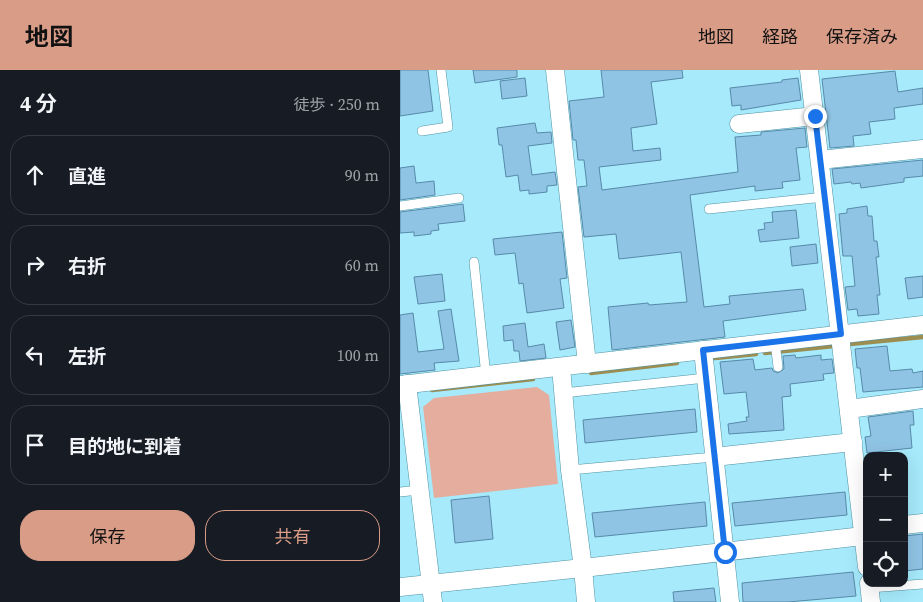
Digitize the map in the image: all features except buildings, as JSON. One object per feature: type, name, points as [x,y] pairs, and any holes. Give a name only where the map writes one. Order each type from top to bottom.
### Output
[{"type":"street","points":[[555,70],[587,364]]},
{"type":"street","points":[[809,70],[863,524]]},
{"type":"street","points":[[739,124],[815,116]]},
{"type":"street","points":[[820,160],[923,149]]},
{"type":"street","points":[[434,602],[419,490],[405,409],[404,385],[703,350],[775,349],[841,334],[923,325]]},
{"type":"street","points":[[703,350],[730,602]]},
{"type":"street","points":[[561,367],[570,470],[586,602]]},
{"type":"street","points":[[849,409],[923,399]]},
{"type":"street","points":[[714,457],[853,442]]},
{"type":"street","points":[[908,525],[923,523]]},
{"type":"street","points":[[400,587],[725,552],[863,532]]},
{"type":"lane","points":[[422,131],[448,127],[441,70]]},
{"type":"lane","points":[[709,209],[824,197]]},
{"type":"lane","points":[[400,206],[460,198]]},
{"type":"lane","points":[[474,262],[486,376]]},
{"type":"lane","points":[[775,349],[778,367]]},
{"type":"lane","points":[[563,394],[706,378]]},
{"type":"lane","points":[[570,470],[714,457]]},
{"type":"lane","points":[[400,492],[419,490]]},
{"type":"lane","points":[[870,591],[923,584]]},
{"type":"shaded area","points":[[537,387],[549,395],[558,484],[434,498],[423,407],[434,398]]},
{"type":"waterway","points":[[850,344],[923,337]]},
{"type":"waterway","points":[[765,353],[834,346]]},
{"type":"waterway","points":[[715,358],[756,354]]},
{"type":"waterway","points":[[591,373],[677,363]]},
{"type":"waterway","points":[[432,390],[533,379]]},
{"type":"route","points":[[725,552],[703,350],[841,334],[815,116]]}]
